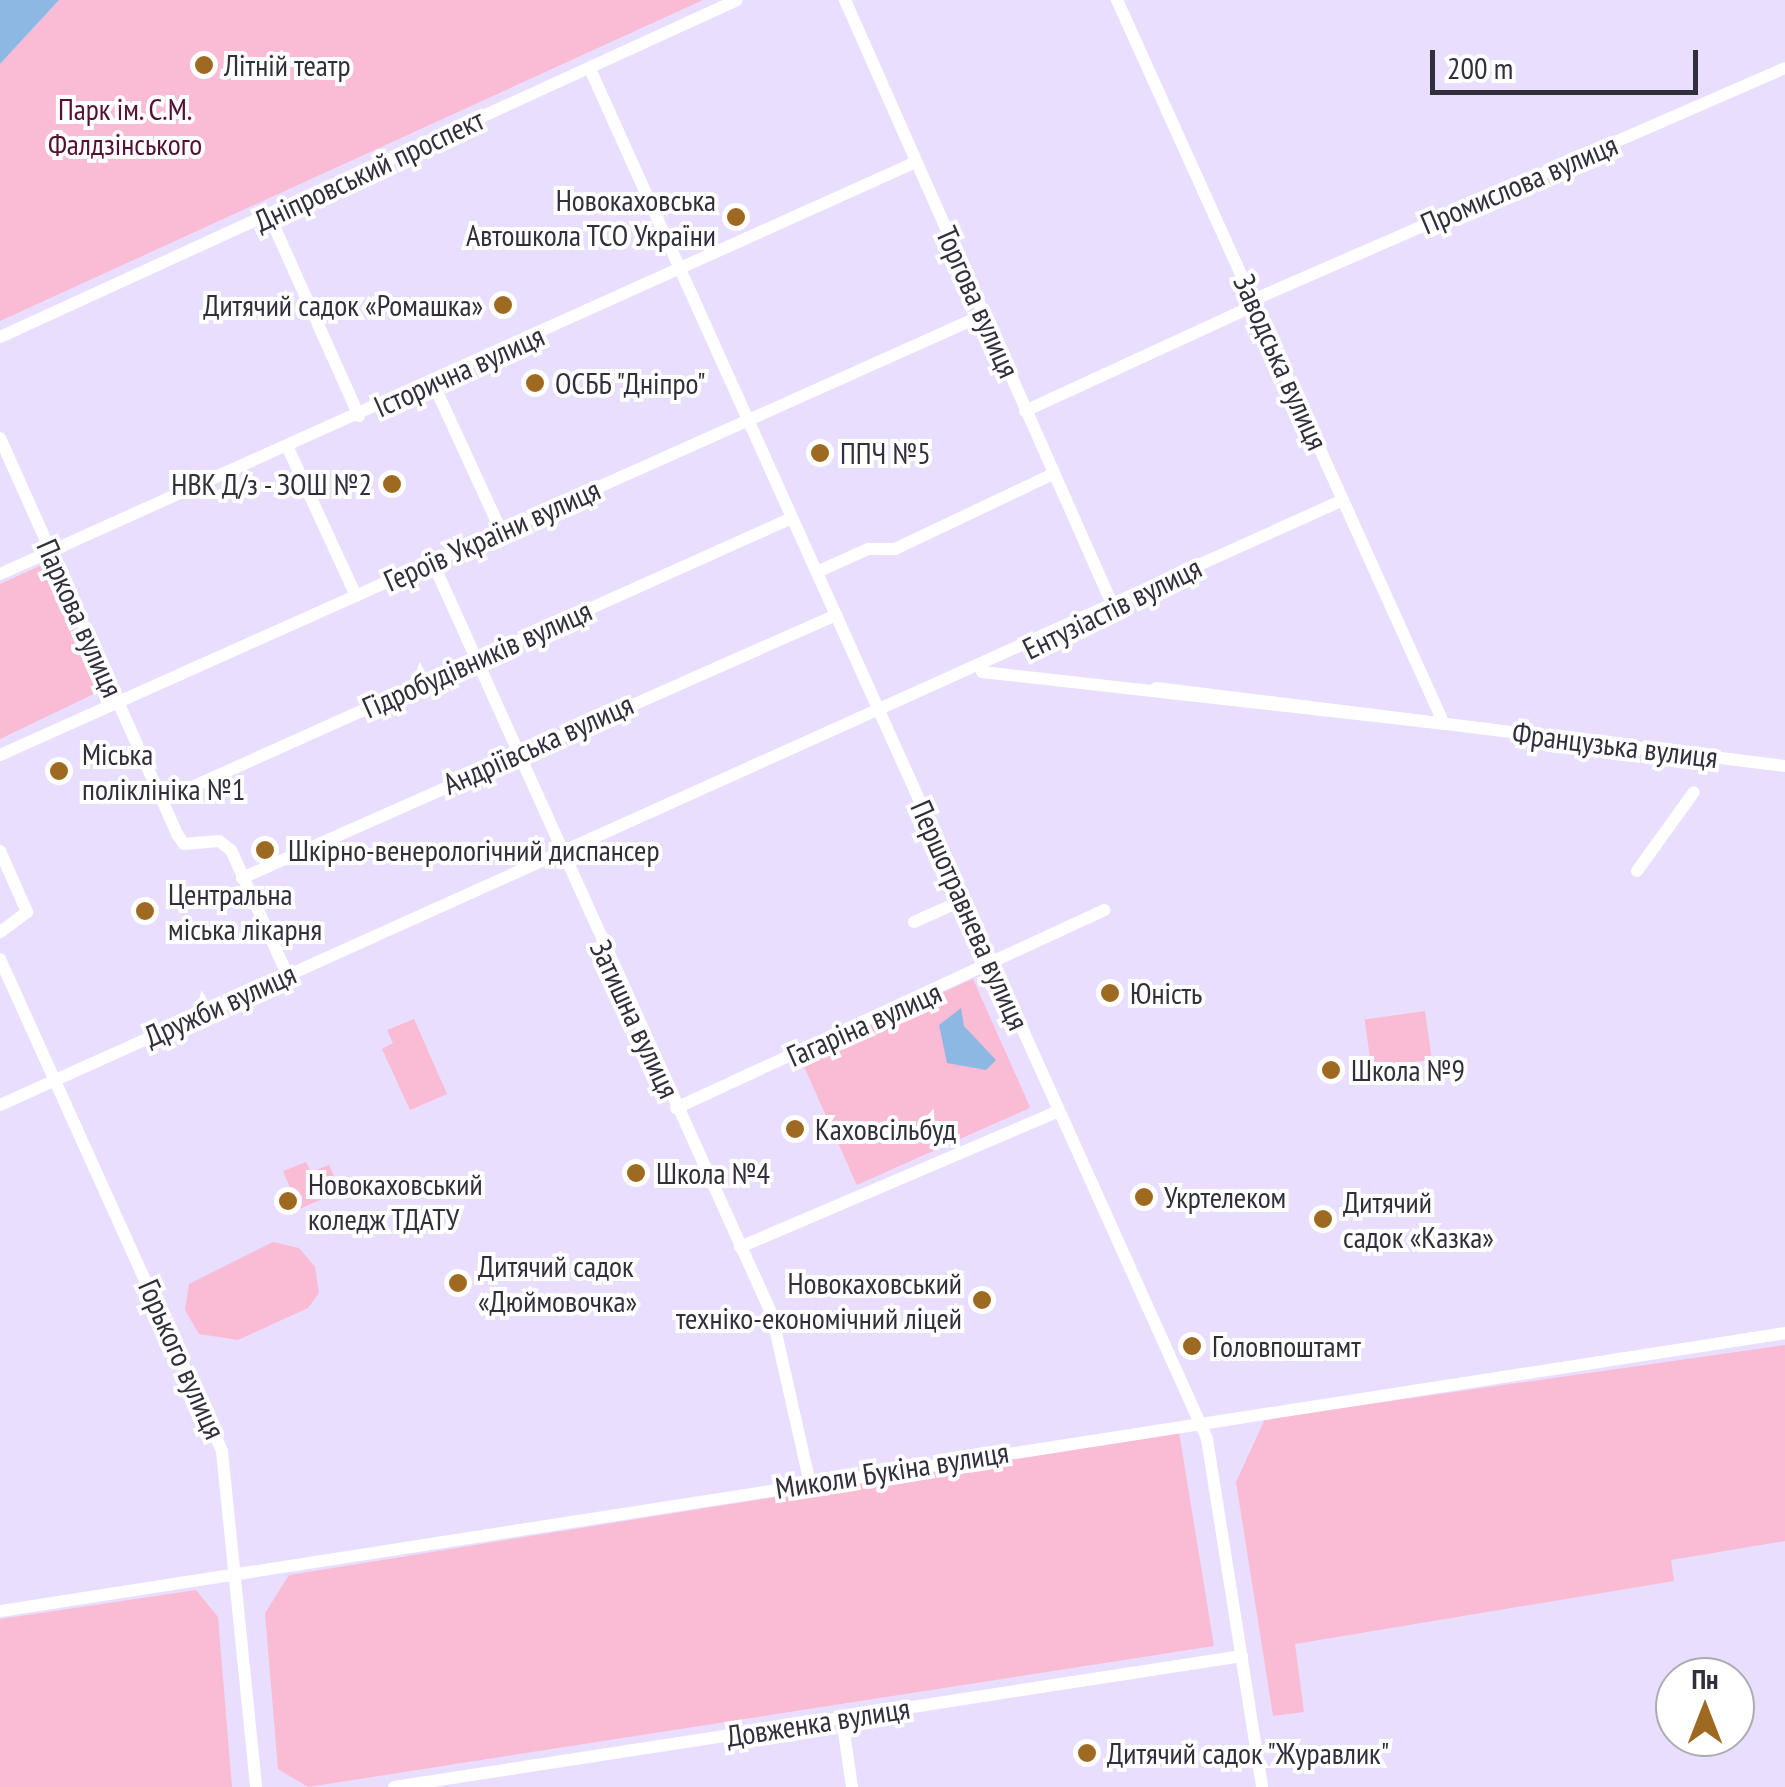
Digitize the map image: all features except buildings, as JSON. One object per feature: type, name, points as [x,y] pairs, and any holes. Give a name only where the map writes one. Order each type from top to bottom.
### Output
[{"type":"street","name":"Дніпровський проспект","points":[[0,337],[270,217],[737,0]]},
{"type":"street","name":"Торгова вулиця","points":[[844,0],[1112,604]]},
{"type":"street","name":"Заводська вулиця","points":[[1117,0],[1444,724]]},
{"type":"street","name":"Промислова вулиця","points":[[1254,302],[1785,68]]},
{"type":"street","name":"Першотравнева вулиця","points":[[590,70],[995,966],[1057,1112],[1199,1419],[1262,1787]]},
{"type":"street","name":"Історична вулиця","points":[[0,574],[683,273],[916,162]]},
{"type":"street","points":[[270,217],[359,416]]},
{"type":"street","points":[[1026,412],[1254,302]]},
{"type":"street","name":"Героїв України вулиця","points":[[0,756],[984,315]]},
{"type":"street","points":[[433,383],[501,531]]},
{"type":"street","name":"Паркова вулиця","points":[[0,438],[184,844],[219,841],[242,878],[288,976]]},
{"type":"street","points":[[288,448],[356,596]]},
{"type":"street","points":[[817,572],[868,549],[895,549],[1053,474]]},
{"type":"street","name":"Ентузіастів вулиця","points":[[880,714],[980,672],[1112,604],[1343,500]]},
{"type":"street","name":"Гідробудівників вулиця","points":[[163,800],[792,518]]},
{"type":"street","name":"Затишна вулиця","points":[[433,562],[560,855],[740,1247],[787,1364],[810,1483]]},
{"type":"street","name":"Андріївська вулиця","points":[[242,878],[514,752],[836,615]]},
{"type":"street","name":"Французька вулиця","points":[[980,672],[1156,688],[1785,766]]},
{"type":"street","name":"Дружби вулиця","points":[[0,1105],[880,714]]},
{"type":"street","points":[[1637,871],[1694,792]]},
{"type":"street","points":[[0,850],[4,868],[27,912],[0,932]]},
{"type":"street","points":[[914,922],[963,900]]},
{"type":"street","name":"Гагаріна вулиця","points":[[676,1108],[995,966],[1104,910]]},
{"type":"street","name":"Горького вулиця","points":[[0,959],[5,985],[57,1079],[216,1430],[238,1578],[256,1787]]},
{"type":"street","points":[[740,1247],[1057,1112]]},
{"type":"street","name":"Миколи Букіна вулиця","points":[[0,1611],[238,1578],[1199,1419],[1785,1333]]},
{"type":"street","name":"Довженка вулиця","points":[[394,1787],[1242,1656]]},
{"type":"street","points":[[842,1718],[852,1787]]},
{"type":"green space","name":"Парк ім. С.М. Фалдзінського","points":[[59,0],[703,0],[0,321],[0,64]]},
{"type":"green space","points":[[44,564],[100,691],[0,739],[0,584]]},
{"type":"green space","points":[[973,979],[1030,1108],[857,1185],[799,1056]]},
{"type":"green space","points":[[1425,1011],[1432,1060],[1371,1068],[1365,1019]]},
{"type":"green space","points":[[414,1019],[447,1094],[410,1110],[382,1049],[393,1043],[387,1030]]},
{"type":"green space","points":[[306,1162],[311,1172],[329,1165],[341,1191],[299,1209],[283,1171]]},
{"type":"green space","points":[[273,1242],[299,1248],[315,1267],[319,1293],[308,1308],[238,1340],[199,1334],[185,1310],[189,1284]]},
{"type":"green space","points":[[1785,1345],[1785,1541],[1671,1560],[1674,1581],[1295,1644],[1304,1712],[1273,1716],[1236,1482],[1265,1419]]},
{"type":"green space","points":[[1179,1432],[1214,1646],[308,1787],[278,1769],[265,1613],[289,1575]]},
{"type":"green space","points":[[196,1590],[218,1617],[232,1787],[0,1787],[0,1619]]},
{"type":"water","points":[[0,0],[59,0],[0,64]]},
{"type":"water","points":[[961,1008],[964,1026],[996,1060],[986,1070],[947,1063],[939,1025]]},
{"type":"place","name":"Літній театр","points":[[204,65]]},
{"type":"place","name":"Новокаховська Автошкола ТСО України","points":[[736,217]]},
{"type":"place","name":"Дитячий садок «Ромашка»","points":[[503,305]]},
{"type":"place","name":"ОСББ \"Днiпро\"","points":[[535,383]]},
{"type":"place","name":"ППЧ №5","points":[[820,453]]},
{"type":"place","name":"НВК Д/з - ЗОШ №2","points":[[392,484]]},
{"type":"place","name":"Міська поліклініка №1","points":[[59,771]]},
{"type":"place","name":"Шкірно-венерологічний диспансер","points":[[265,850]]},
{"type":"place","name":"Центральна міська лікарня","points":[[145,911]]},
{"type":"place","name":"Юність","points":[[1110,993]]},
{"type":"place","name":"Школа №9","points":[[1331,1070]]},
{"type":"place","name":"Каховсільбуд","points":[[795,1129]]},
{"type":"place","name":"Школа №4","points":[[636,1173]]},
{"type":"place","name":"Укртелеком","points":[[1144,1197]]},
{"type":"place","name":"Новокаховський коледж ТДАТУ","points":[[288,1201]]},
{"type":"place","name":"Дитячий садок «Казка»","points":[[1323,1219]]},
{"type":"place","name":"Дитячий садок «Дюймовочка»","points":[[458,1283]]},
{"type":"place","name":"Новокаховський техніко-економічний ліцей","points":[[982,1300]]},
{"type":"place","name":"Головпоштамт","points":[[1192,1346]]},
{"type":"place","name":"Дитячий садок \"Журавлик\"","points":[[1087,1753]]}]
